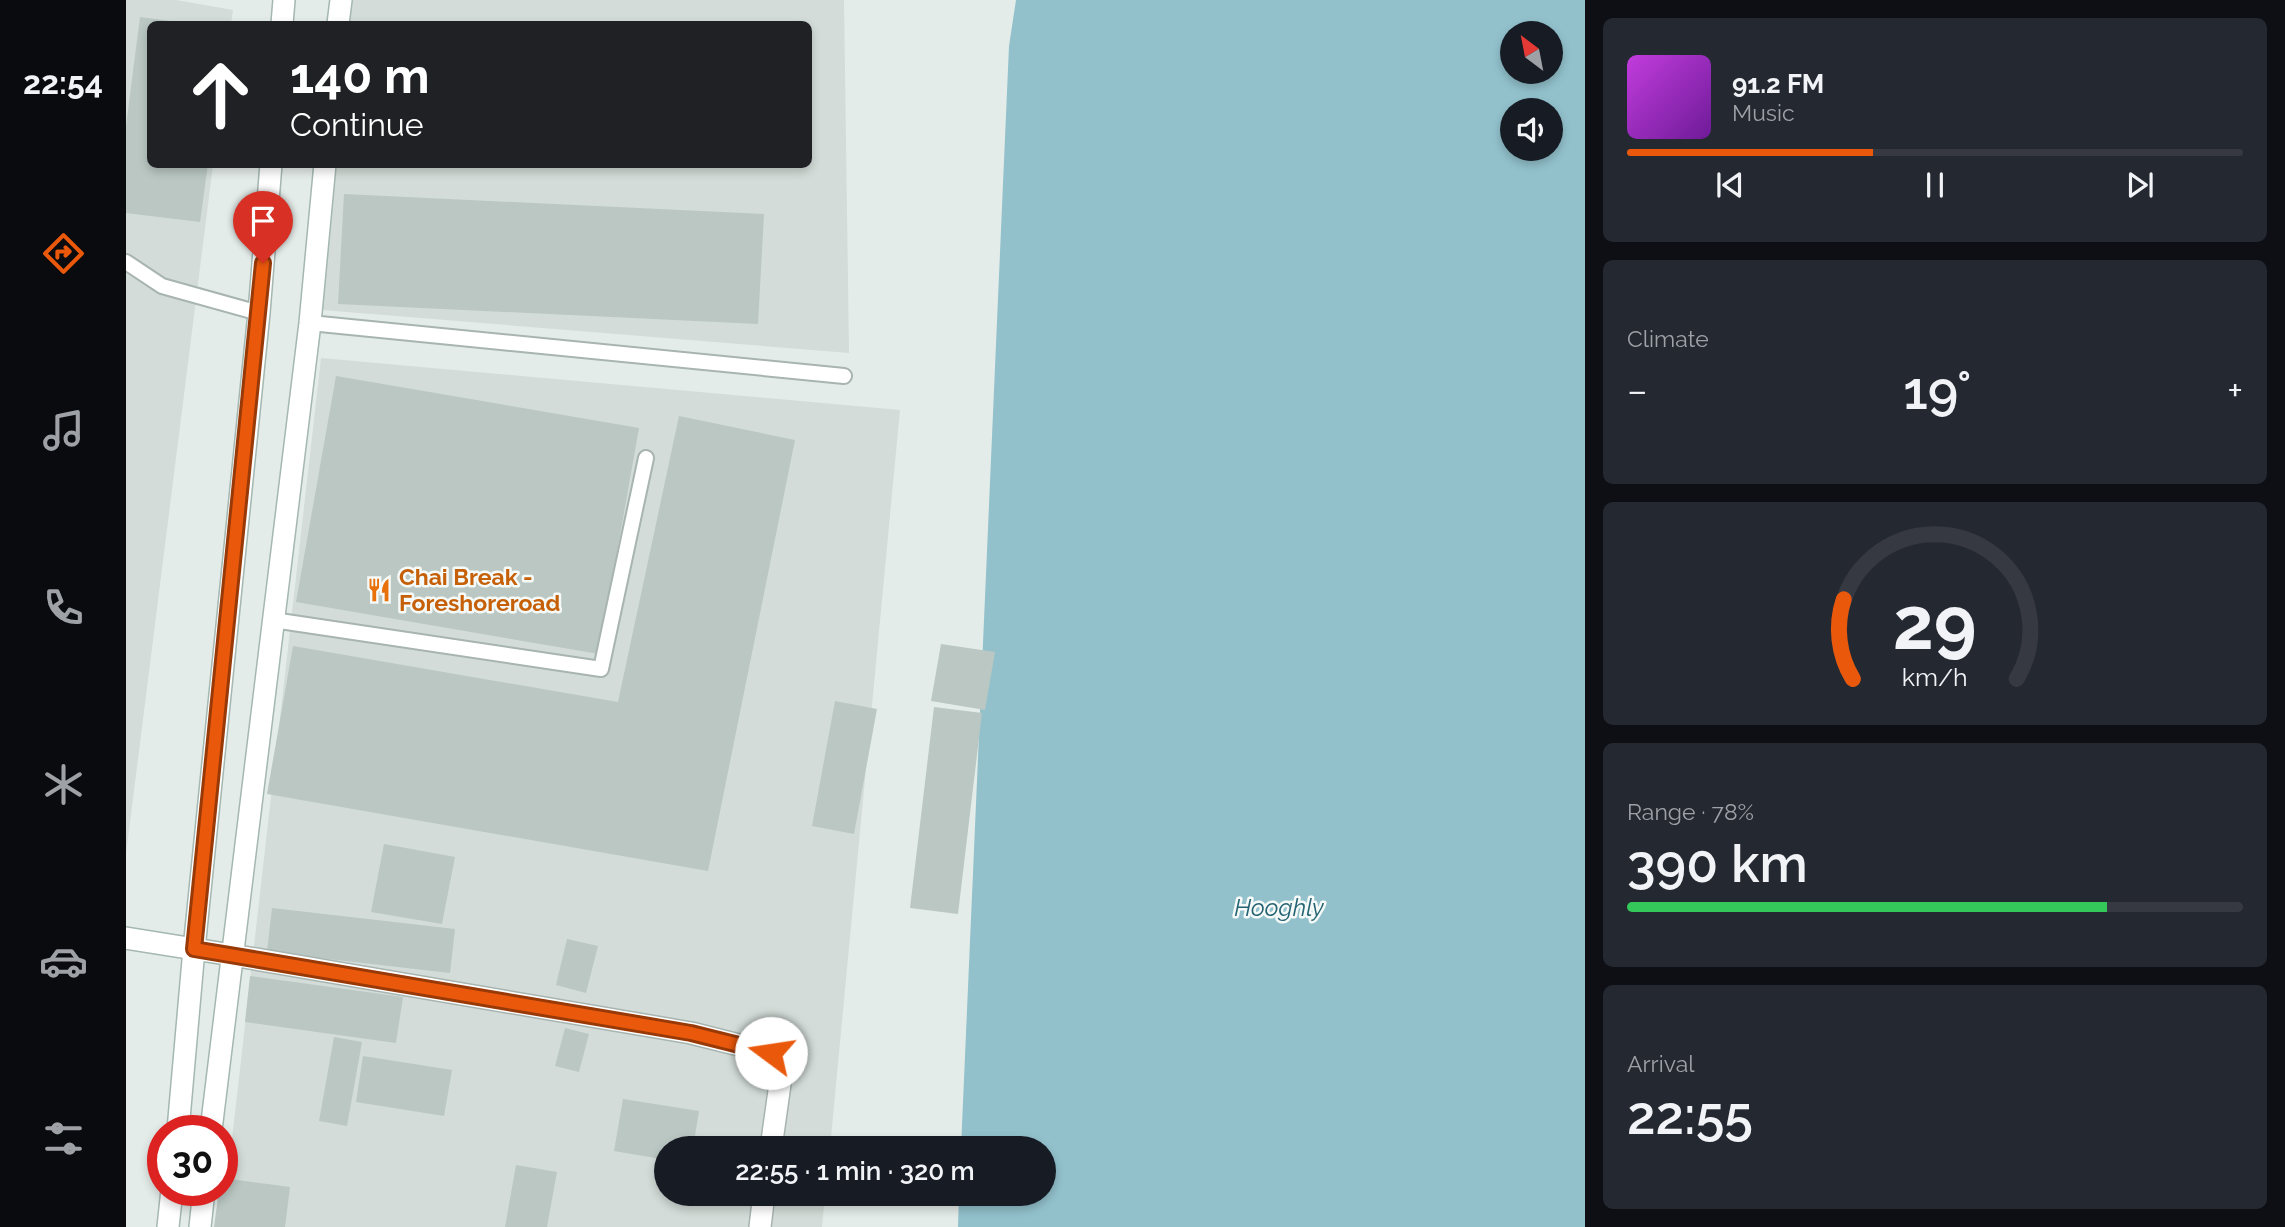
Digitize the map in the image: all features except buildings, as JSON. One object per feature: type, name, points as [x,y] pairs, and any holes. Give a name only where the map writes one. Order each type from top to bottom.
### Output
[{"type":"main road","points":[[282,21],[284,0]]},
{"type":"main road","points":[[338,0],[338,21]]},
{"type":"main road","points":[[179,1115],[259,313],[271,168]]},
{"type":"main road","points":[[213,1115],[310,323],[325,168]]},
{"type":"main road","points":[[126,938],[691,1033],[771,1053],[780,1084],[773,1136]]},
{"type":"main road","points":[[168,1227],[170,1206]]},
{"type":"main road","points":[[200,1227],[202,1206]]},
{"type":"main road","points":[[760,1227],[763,1206]]},
{"type":"lane","points":[[126,262],[162,286],[259,313]]},
{"type":"lane","points":[[310,323],[844,376]]},
{"type":"lane","points":[[273,620],[601,669],[646,458]]},
{"type":"shaded area","points":[[126,0],[176,0],[233,10],[231,21],[147,21],[147,168],[213,168],[126,854]]},
{"type":"shaded area","points":[[337,0],[844,0],[849,353],[310,309],[323,168],[812,168],[812,21],[335,21]]},
{"type":"shaded area","points":[[321,358],[900,410],[831,1136],[654,1136],[654,1206],[824,1206],[822,1227],[222,1227],[224,1206],[238,1206],[238,1115],[235,1115]]},
{"type":"water","name":"Hooghly","points":[[1016,0],[1585,0],[1585,1227],[958,1227],[959,1206],[1056,1206],[1056,1136],[962,1136],[1009,46]]},
{"type":"place","name":"Chai Break - Foreshoreroad","points":[[379,590]]},
{"type":"route","points":[[263,263],[194,949],[691,1033],[771,1053]]}]
